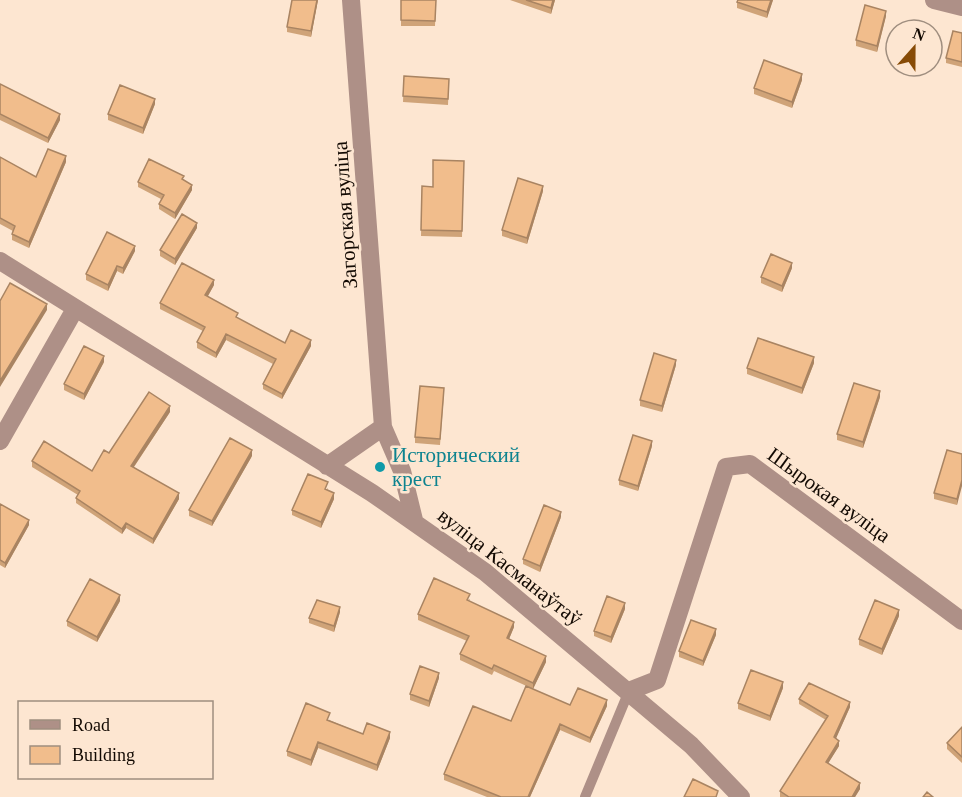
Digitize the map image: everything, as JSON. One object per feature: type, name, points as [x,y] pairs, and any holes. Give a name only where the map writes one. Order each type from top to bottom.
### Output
[{"type":"street","name":"Загорская вуліца","points":[[351,0],[383,427],[402,471],[414,520]]},
{"type":"street","points":[[934,0],[962,8]]},
{"type":"street","name":"вуліца Касманаўтаў","points":[[0,261],[414,520],[485,572],[629,691],[691,746],[741,797]]},
{"type":"street","points":[[0,441],[75,309]]},
{"type":"street","points":[[327,466],[383,427]]},
{"type":"street","name":"Шырокая вуліца","points":[[629,691],[657,680],[726,467],[750,464],[962,621]]},
{"type":"lane","points":[[585,797],[629,691]]},
{"type":"building","points":[[292,0],[317,0],[311,31],[287,27]]},
{"type":"building","points":[[401,0],[436,0],[435,21],[401,20]]},
{"type":"building","points":[[526,0],[553,0],[551,8]]},
{"type":"building","points":[[738,0],[771,0],[767,12],[737,2]]},
{"type":"building","points":[[865,5],[886,11],[877,46],[856,40]]},
{"type":"building","points":[[953,31],[962,33],[962,62],[946,58]]},
{"type":"building","points":[[764,60],[802,74],[792,102],[754,88]]},
{"type":"building","points":[[404,76],[449,79],[448,99],[403,96]]},
{"type":"building","points":[[0,84],[60,114],[48,138],[0,114]]},
{"type":"building","points":[[120,85],[155,99],[143,128],[108,114]]},
{"type":"building","points":[[48,149],[66,156],[29,242],[12,234],[15,226],[0,218],[0,157],[36,177]]},
{"type":"building","points":[[149,159],[184,176],[182,179],[192,185],[175,213],[159,204],[164,195],[138,182]]},
{"type":"building","points":[[433,160],[464,161],[462,231],[421,230],[422,186],[433,187]]},
{"type":"building","points":[[518,178],[543,186],[527,238],[502,230]]},
{"type":"building","points":[[182,214],[197,223],[175,259],[160,250]]},
{"type":"building","points":[[107,232],[135,246],[123,268],[117,266],[108,285],[86,274]]},
{"type":"building","points":[[771,254],[792,263],[782,286],[761,277]]},
{"type":"building","points":[[182,263],[214,280],[205,295],[238,313],[236,317],[285,343],[291,330],[311,340],[282,394],[263,384],[276,359],[226,334],[216,353],[197,342],[205,327],[160,303]]},
{"type":"building","points":[[10,283],[47,304],[0,381],[0,301]]},
{"type":"building","points":[[758,338],[814,357],[802,388],[747,368]]},
{"type":"building","points":[[84,346],[104,356],[84,394],[64,384]]},
{"type":"building","points":[[654,353],[676,360],[662,406],[640,400]]},
{"type":"building","points":[[854,383],[880,391],[863,442],[837,434]]},
{"type":"building","points":[[420,386],[444,388],[440,439],[415,437]]},
{"type":"building","points":[[149,392],[170,406],[131,466],[179,493],[153,539],[126,523],[122,529],[76,498],[80,491],[32,461],[44,441],[92,471],[104,450],[109,453]]},
{"type":"building","points":[[633,435],[652,441],[638,486],[619,480]]},
{"type":"building","points":[[230,438],[252,450],[212,521],[189,510]]},
{"type":"building","points":[[947,450],[962,454],[962,480],[957,499],[934,493]]},
{"type":"building","points":[[308,474],[328,482],[325,489],[334,493],[321,522],[292,510]]},
{"type":"building","points":[[0,504],[29,520],[5,563],[0,560]]},
{"type":"building","points":[[544,505],[561,512],[540,566],[523,559]]},
{"type":"building","points":[[434,578],[470,594],[467,600],[514,622],[507,638],[546,656],[533,683],[494,665],[492,669],[460,654],[469,636],[418,614]]},
{"type":"building","points":[[90,579],[120,595],[97,637],[67,621]]},
{"type":"building","points":[[607,596],[625,603],[611,637],[594,631]]},
{"type":"building","points":[[317,600],[340,607],[334,626],[309,618]]},
{"type":"building","points":[[875,600],[899,610],[882,649],[859,639]]},
{"type":"building","points":[[691,620],[716,629],[703,661],[679,651]]},
{"type":"building","points":[[420,666],[439,673],[429,701],[410,694]]},
{"type":"building","points":[[751,670],[783,682],[770,716],[738,703]]},
{"type":"building","points":[[809,683],[850,702],[834,737],[839,741],[826,762],[860,783],[852,797],[789,797],[780,791],[828,716],[799,699]]},
{"type":"building","points":[[526,686],[570,705],[578,688],[607,700],[590,738],[560,724],[528,797],[501,797],[444,774],[473,706],[511,721]]},
{"type":"building","points":[[306,703],[330,713],[327,720],[363,734],[367,723],[390,732],[377,765],[318,742],[311,760],[287,751]]},
{"type":"building","points":[[962,727],[962,757],[947,743]]},
{"type":"building","points":[[693,779],[718,791],[716,797],[684,797]]},
{"type":"building","points":[[927,792],[933,797],[923,797]]},
{"type":"place","name":"Исторический крест","points":[[380,467]]}]
